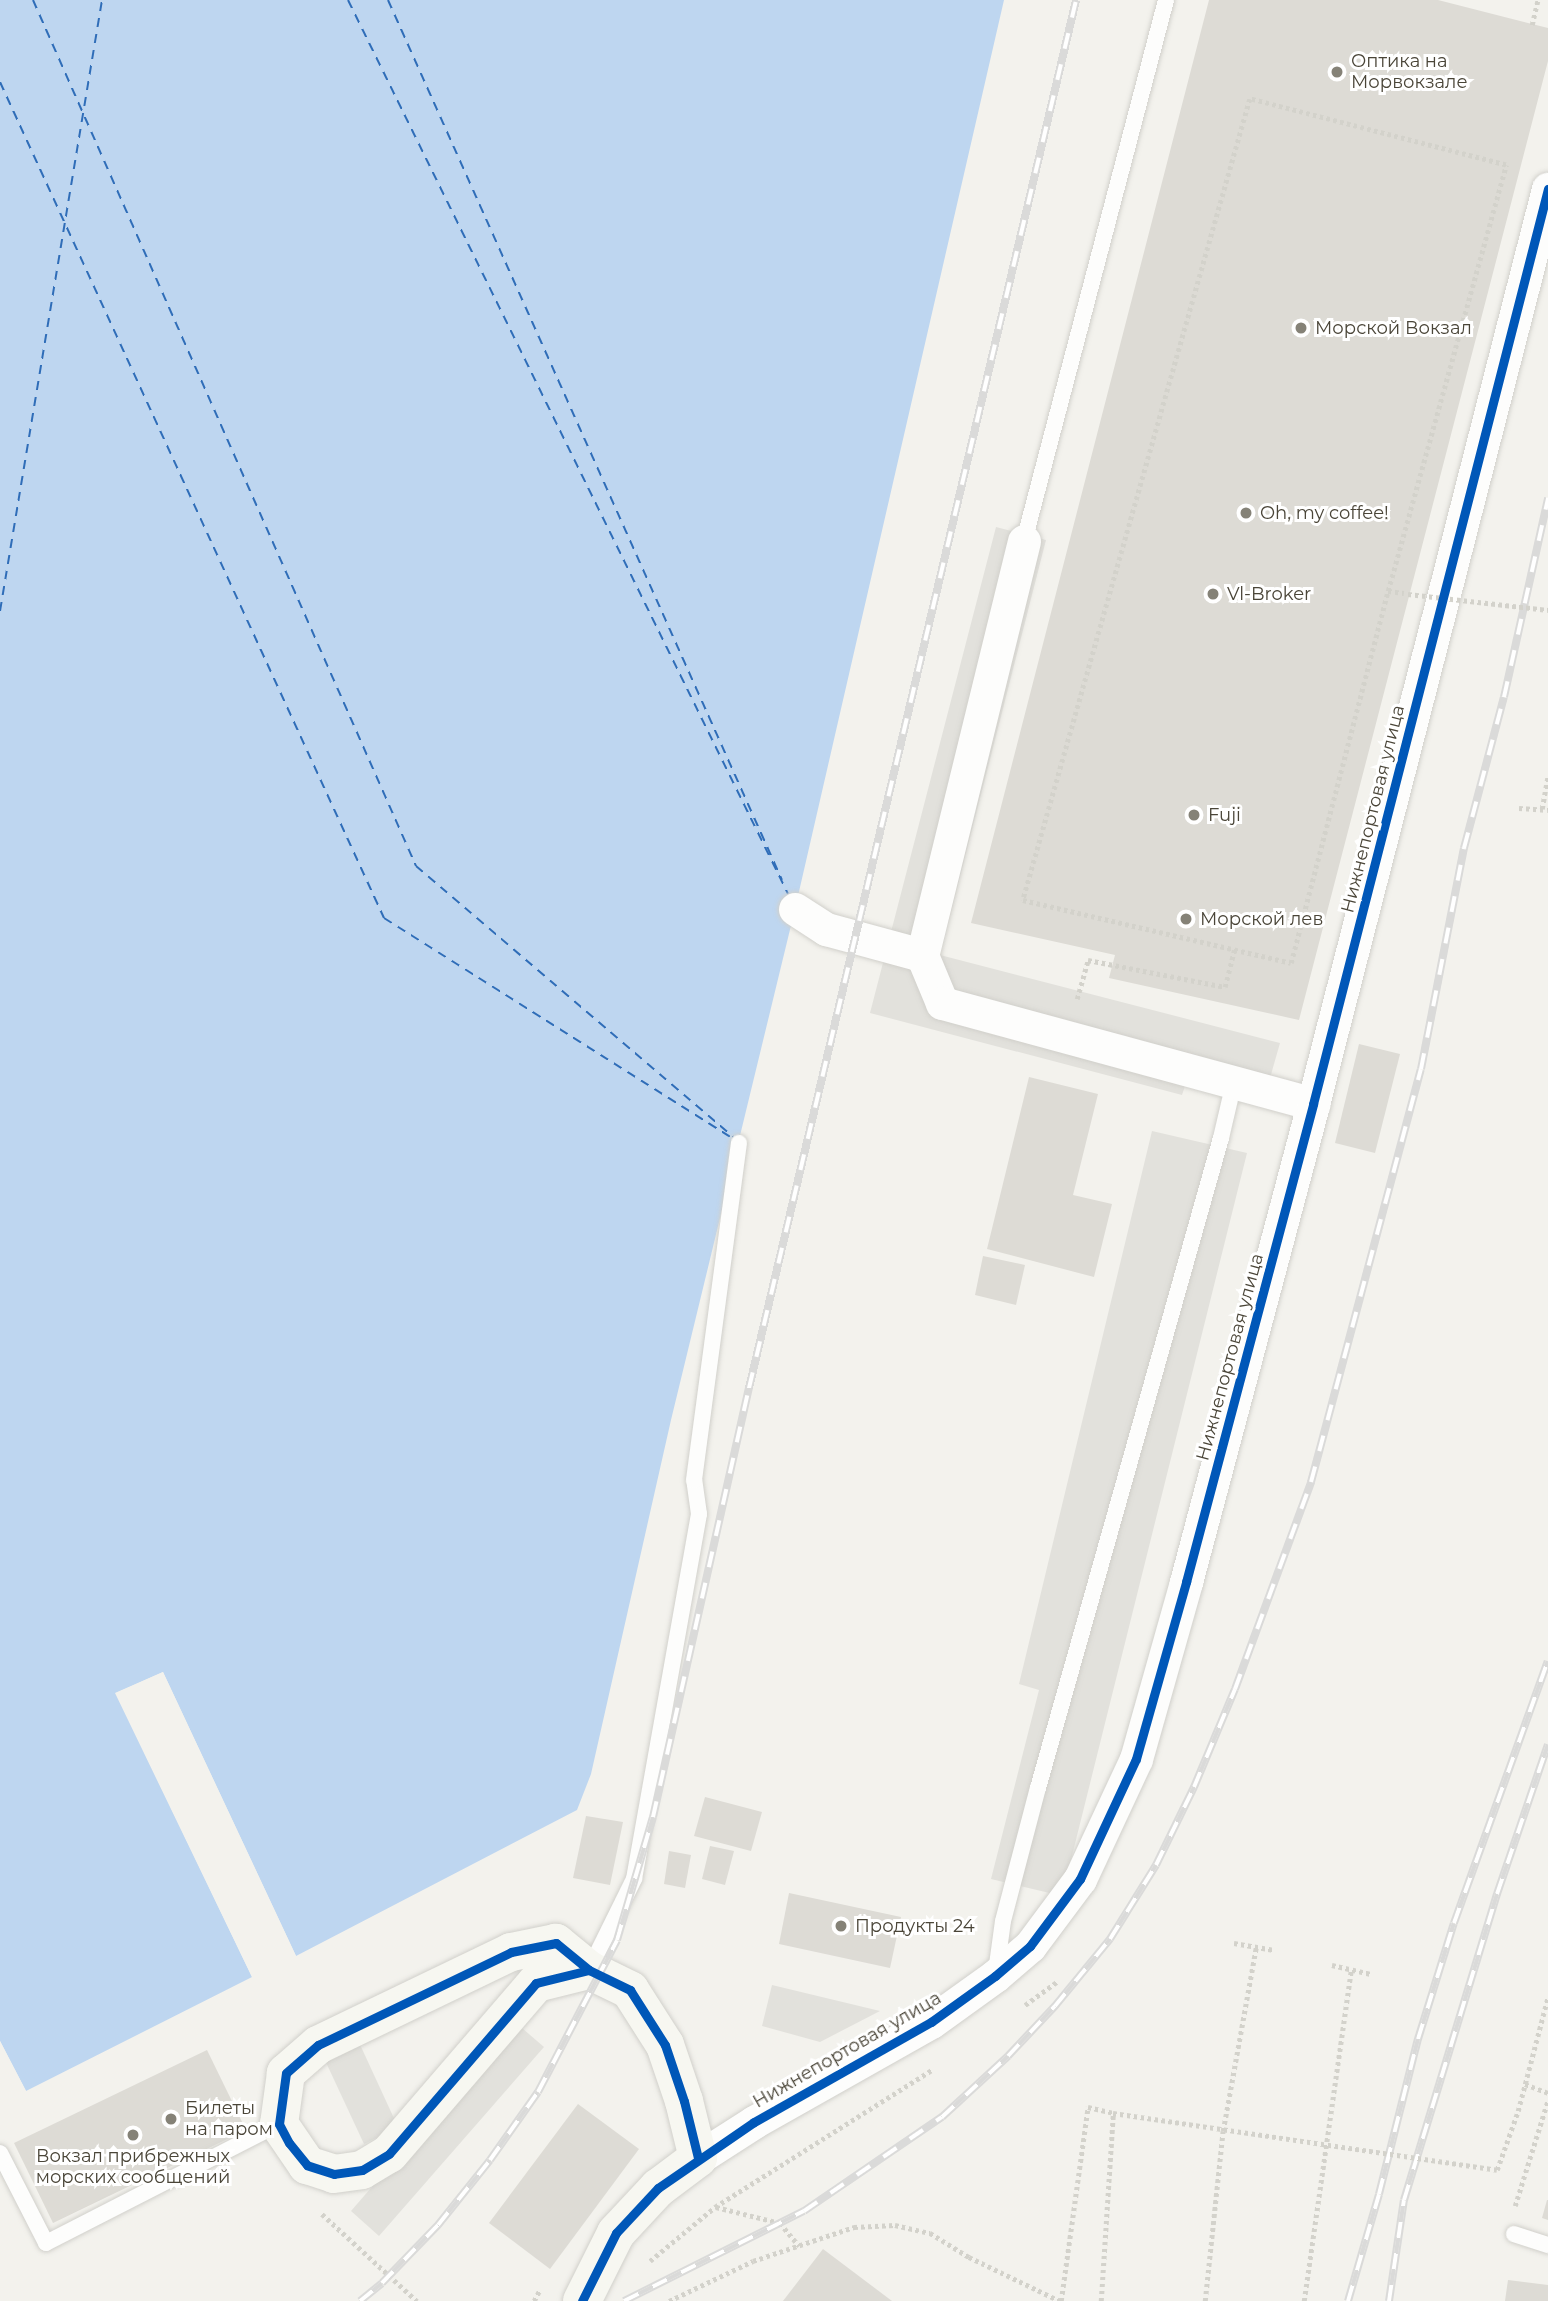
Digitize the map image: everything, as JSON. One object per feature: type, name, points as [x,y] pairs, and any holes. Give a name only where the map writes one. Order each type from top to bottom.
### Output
[{"type":"street","name":"Нижнепортовая улица","points":[[582,2301],[616,2233],[658,2188],[754,2122],[931,2022],[995,1976],[1030,1946],[1080,1879],[1136,1759],[1186,1583],[1313,1104],[1548,189]]},
{"type":"street","points":[[1024,541],[922,955],[942,1003],[1313,1104]]},
{"type":"street","points":[[795,909],[826,929],[922,955]]},
{"type":"street","points":[[589,1970],[536,1983],[389,2154],[362,2170],[334,2174],[307,2165],[279,2124],[286,2073],[318,2045],[511,1952],[556,1943],[589,1970],[630,1990],[665,2045],[684,2101],[698,2158]]},
{"type":"lane","points":[[1024,541],[1166,0]]},
{"type":"lane","points":[[995,1976],[1003,1921],[1038,1788],[1221,1138],[1234,1082]]},
{"type":"lane","points":[[589,1970],[634,1879],[699,1514],[694,1480],[739,1143]]},
{"type":"lane","points":[[0,2153],[46,2243],[279,2124]]},
{"type":"lane","points":[[1514,2234],[1548,2245]]},
{"type":"path","points":[[1532,25],[1538,0]]},
{"type":"path","points":[[1250,99],[1506,165],[1388,591],[1291,963],[1023,900],[1250,99]]},
{"type":"path","points":[[1388,591],[1548,610]]},
{"type":"path","points":[[1519,808],[1545,809],[1548,776]]},
{"type":"path","points":[[1088,960],[1224,987],[1234,950]]},
{"type":"path","points":[[1234,1943],[1274,1950]]},
{"type":"path","points":[[1205,2301],[1223,2131],[1256,1947]]},
{"type":"path","points":[[1332,1965],[1371,1974]]},
{"type":"path","points":[[1304,2301],[1352,1970]]},
{"type":"path","points":[[1024,2006],[1058,1982]]},
{"type":"path","points":[[669,2301],[753,2262],[854,2227],[895,2225],[930,2233],[969,2257],[1060,2301],[1088,2106],[1113,2113],[1223,2131],[1326,2143],[1497,2170],[1525,2084],[1548,1997]]},
{"type":"path","points":[[644,2266],[715,2207],[933,2068]]},
{"type":"path","points":[[1525,2084],[1548,2092]]},
{"type":"path","points":[[1514,2234],[1514,2212],[1548,2100]]},
{"type":"path","points":[[1101,2301],[1113,2113]]},
{"type":"path","points":[[715,2207],[780,2223],[799,2246]]},
{"type":"path","points":[[317,2210],[417,2301]]},
{"type":"shaded area","points":[[996,527],[1046,540],[940,955],[1280,1043],[1270,1078],[1195,1056],[1182,1095],[870,1013]]},
{"type":"shaded area","points":[[1152,1131],[1247,1153],[1062,1896],[991,1879],[1039,1690],[1019,1684]]},
{"type":"shaded area","points":[[772,1985],[880,2011],[820,2042],[762,2026]]},
{"type":"shaded area","points":[[515,2022],[544,2047],[379,2236],[351,2211]]},
{"type":"shaded area","points":[[357,2038],[398,2127],[364,2144],[323,2056]]},
{"type":"water","points":[[0,0],[1004,0],[795,909],[671,1420],[591,1774],[577,1810],[296,1956],[163,1672],[116,1693],[252,1977],[26,2091],[0,2041]]},
{"type":"pier","points":[[163,1672],[296,1956],[293,1957],[161,1677],[120,1695],[255,1975],[252,1977],[115,1693]]},
{"type":"pier","points":[[0,2041],[26,2091],[23,2093],[0,2049]]},
{"type":"building","name":"Морской Вокзал","points":[[1209,0],[1438,0],[1548,28],[1548,61],[1299,1020],[1109,978],[1115,955],[971,923]]},
{"type":"building","points":[[1359,1044],[1400,1054],[1375,1153],[1335,1143]]},
{"type":"building","points":[[1029,1077],[1098,1094],[1073,1195],[1112,1204],[1094,1277],[987,1249]]},
{"type":"building","points":[[983,1256],[1025,1265],[1016,1305],[975,1295]]},
{"type":"building","points":[[705,1797],[762,1812],[751,1851],[694,1836]]},
{"type":"building","points":[[586,1816],[623,1822],[610,1885],[573,1878]]},
{"type":"building","points":[[710,1846],[734,1851],[725,1885],[702,1879]]},
{"type":"building","points":[[669,1851],[691,1855],[685,1888],[664,1884]]},
{"type":"building","name":"Продукты 24","points":[[789,1893],[901,1917],[890,1968],[779,1944]]},
{"type":"building","name":"Вокзал прибрежных морских сообщений","points":[[207,2050],[246,2130],[53,2223],[14,2143]]},
{"type":"building","points":[[578,2104],[639,2149],[550,2269],[489,2223]]},
{"type":"building","points":[[1548,2200],[1548,2220],[1542,2218]]},
{"type":"building","points":[[823,2249],[892,2301],[783,2301]]},
{"type":"building","points":[[1508,2280],[1548,2285],[1548,2301],[1505,2301]]},
{"type":"ferry route","points":[[33,0],[416,866],[733,1137]]},
{"type":"ferry route","points":[[0,611],[102,0]]},
{"type":"ferry route","points":[[348,0],[788,894]]},
{"type":"ferry route","points":[[388,0],[782,880]]},
{"type":"ferry route","points":[[0,82],[384,918],[732,1138]]},
{"type":"railway","points":[[360,2301],[382,2283],[438,2225],[490,2160],[538,2092],[617,1940],[653,1817],[749,1388],[1076,0]]},
{"type":"railway","points":[[624,2301],[804,2211],[942,2117],[1008,2056],[1055,2006],[1110,1939],[1156,1865],[1194,1787],[1235,1689],[1311,1482],[1421,1069],[1464,848],[1504,697],[1548,498]]},
{"type":"railway","points":[[1348,2301],[1379,2194],[1418,2039],[1454,1923],[1548,1661]]},
{"type":"railway","points":[[1389,2301],[1404,2200],[1497,1894],[1548,1744]]},
{"type":"cycle path","points":[[582,2301],[616,2233],[658,2188],[754,2122],[931,2022],[995,1976],[1030,1946],[1080,1879],[1136,1759],[1313,1104],[1548,189]]},
{"type":"cycle path","points":[[589,1970],[536,1983],[389,2154],[362,2170],[334,2174],[307,2165],[289,2143],[279,2124],[286,2073],[318,2045],[511,1952],[556,1943],[589,1970],[630,1990],[665,2045],[684,2101],[698,2158]]},
{"type":"place","name":"Оптика на Морвокзале","points":[[1337,72]]},
{"type":"place","name":"Морской Вокзал","points":[[1301,328]]},
{"type":"place","name":"Oh, my coffee!","points":[[1246,513]]},
{"type":"place","name":"Vl-Broker","points":[[1213,594]]},
{"type":"place","name":"Fuji","points":[[1194,815]]},
{"type":"place","name":"Морской лев","points":[[1186,919]]},
{"type":"place","name":"Продукты 24","points":[[841,1926]]},
{"type":"place","name":"Билеты на паром","points":[[171,2119]]},
{"type":"place","name":"Вокзал прибрежных морских сообщений","points":[[133,2135]]}]
